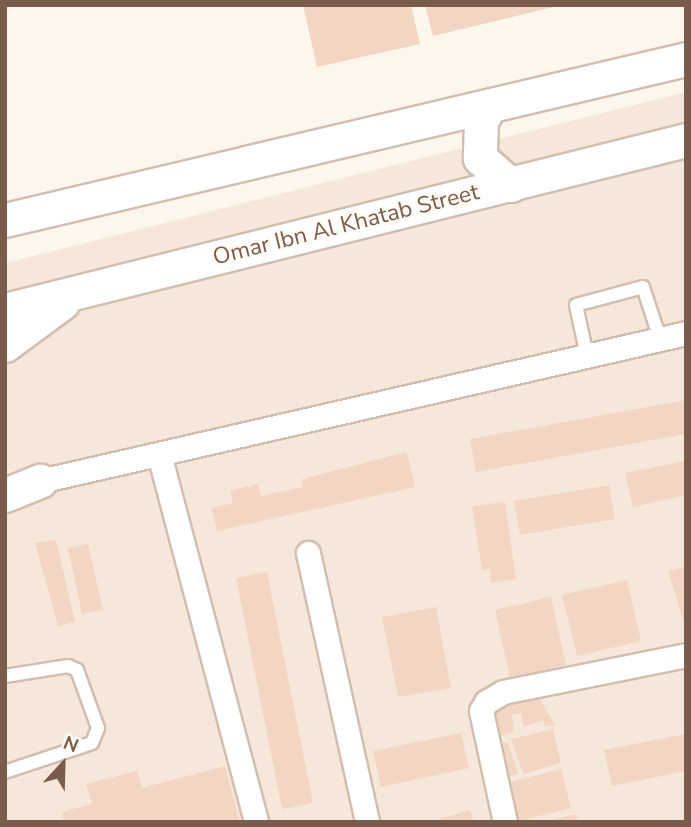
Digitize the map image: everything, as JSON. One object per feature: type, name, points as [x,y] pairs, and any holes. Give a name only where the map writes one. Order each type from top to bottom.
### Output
[{"type":"street","points":[[5,220],[686,58]]},
{"type":"street","points":[[489,106],[481,122],[480,158],[511,185]]},
{"type":"street","name":"Omar Ibn Al Khatab Street","points":[[5,310],[686,140]]},
{"type":"street","points":[[5,345],[76,293]]},
{"type":"street","points":[[5,495],[40,481],[686,333]]},
{"type":"street","points":[[159,454],[256,822]]},
{"type":"street","points":[[5,476],[40,481]]},
{"type":"street","points":[[308,553],[367,822]]},
{"type":"street","points":[[505,822],[481,711],[486,702],[503,692],[686,655]]},
{"type":"lane","points":[[587,356],[576,305],[643,287],[660,339]]},
{"type":"lane","points":[[5,676],[68,666],[77,670],[98,728],[93,743],[5,772]]},
{"type":"shaded area","points":[[686,92],[686,822],[5,822],[5,263]]},
{"type":"building","points":[[303,5],[411,5],[420,44],[317,67]]},
{"type":"building","points":[[425,5],[558,5],[558,6],[433,36]]},
{"type":"building","points":[[686,400],[686,434],[476,472],[470,439]]},
{"type":"building","points":[[407,452],[415,487],[217,531],[212,508],[233,503],[230,491],[258,484],[261,496],[303,487],[302,479]]},
{"type":"building","points":[[686,461],[686,495],[633,507],[625,473]]},
{"type":"building","points":[[609,485],[615,519],[520,535],[514,501]]},
{"type":"building","points":[[505,502],[516,579],[491,583],[490,569],[482,570],[472,506]]},
{"type":"building","points":[[56,540],[75,622],[58,626],[35,543]]},
{"type":"building","points":[[88,544],[103,610],[82,614],[68,548]]},
{"type":"building","points":[[686,567],[686,626],[685,626],[668,571]]},
{"type":"building","points":[[267,572],[313,803],[282,809],[236,578]]},
{"type":"building","points":[[627,580],[641,641],[577,656],[562,595]]},
{"type":"building","points":[[551,597],[566,665],[510,678],[495,610]]},
{"type":"building","points":[[436,607],[451,688],[398,697],[382,617]]},
{"type":"building","points":[[535,691],[555,725],[545,727],[543,720],[524,727],[521,713],[512,715],[514,732],[493,739],[486,712]]},
{"type":"building","points":[[553,729],[561,763],[523,774],[511,739]]},
{"type":"building","points":[[461,733],[469,768],[381,787],[373,751]]},
{"type":"building","points":[[686,734],[686,771],[612,786],[604,750]]},
{"type":"building","points":[[508,742],[518,774],[503,778],[493,745]]},
{"type":"building","points":[[225,766],[240,822],[64,822],[62,812],[92,804],[86,784],[137,771],[142,788]]},
{"type":"building","points":[[561,769],[571,808],[515,822],[502,784]]},
{"type":"building","points":[[470,810],[474,822],[432,822],[432,821]]},
{"type":"building","points":[[576,814],[578,822],[546,822],[546,821]]}]
